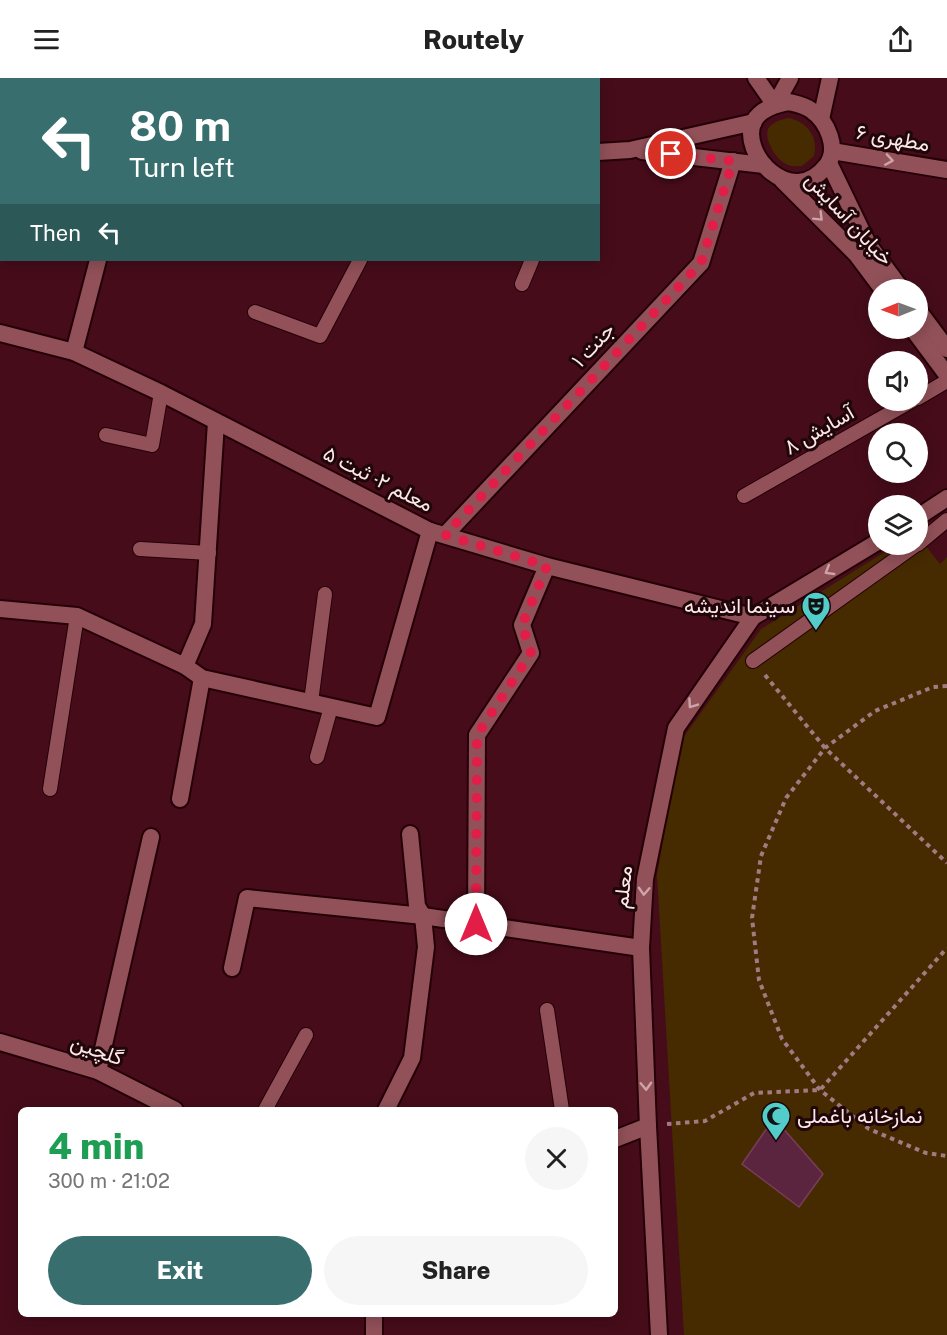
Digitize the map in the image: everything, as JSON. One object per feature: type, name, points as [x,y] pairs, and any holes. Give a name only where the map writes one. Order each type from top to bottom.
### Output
[{"type":"street","points":[[756,78],[776,105]]},
{"type":"street","points":[[776,105],[790,78]]},
{"type":"street","points":[[821,119],[830,78]]},
{"type":"street","points":[[789,102],[803,105],[821,119],[831,137],[830,157],[820,174],[807,181],[782,180],[772,174],[756,153],[752,139],[754,122],[764,110],[789,102]]},
{"type":"street","points":[[600,152],[630,150],[754,122]]},
{"type":"street","points":[[630,150],[764,165]]},
{"type":"street","name":"مطهری ۶","points":[[830,157],[947,170]]},
{"type":"street","name":"خیابان آسایش","points":[[830,157],[868,243],[894,279]]},
{"type":"street","name":"جنت ۱","points":[[438,533],[701,263],[733,161]]},
{"type":"street","name":"خیابان آسایش","points":[[782,180],[856,254],[875,279]]},
{"type":"street","points":[[74,352],[98,261]]},
{"type":"street","points":[[928,323],[947,349]]},
{"type":"street","name":"معلم ۲- ثبت ۵","points":[[0,333],[74,352],[161,393],[438,533],[547,566],[753,617]]},
{"type":"street","points":[[920,339],[947,375]]},
{"type":"street","points":[[185,666],[203,624],[216,422]]},
{"type":"street","points":[[928,510],[947,498]]},
{"type":"street","points":[[0,609],[77,616],[185,666],[202,678],[377,717],[438,533]]},
{"type":"street","name":"معلم","points":[[659,1335],[641,948],[645,879],[676,728],[753,617],[868,547]]},
{"type":"street","points":[[476,924],[477,735],[531,653],[522,625],[547,566]]},
{"type":"street","points":[[180,799],[202,678]]},
{"type":"street","points":[[388,1107],[412,1058],[426,947],[423,916],[417,906],[410,834]]},
{"type":"street","points":[[98,1071],[151,837]]},
{"type":"street","points":[[232,968],[247,898],[423,916],[641,948]]},
{"type":"street","name":"گلچین","points":[[0,1042],[98,1071],[169,1107]]},
{"type":"street","points":[[618,1138],[648,1126]]},
{"type":"street","points":[[374,1317],[374,1335]]},
{"type":"lane","points":[[255,312],[320,336],[359,261]]},
{"type":"lane","points":[[522,284],[532,261]]},
{"type":"lane","points":[[928,392],[947,381]]},
{"type":"lane","points":[[106,435],[152,445],[161,393]]},
{"type":"lane","name":"آسایش ۸","points":[[744,496],[895,411]]},
{"type":"lane","points":[[928,536],[947,520]]},
{"type":"lane","points":[[140,549],[208,553]]},
{"type":"lane","points":[[753,661],[902,555]]},
{"type":"lane","points":[[311,702],[325,594]]},
{"type":"lane","points":[[50,789],[77,616]]},
{"type":"lane","points":[[317,757],[331,707]]},
{"type":"lane","points":[[547,1010],[562,1107]]},
{"type":"lane","points":[[267,1107],[306,1035]]},
{"type":"path","points":[[753,661],[825,748],[947,862]]},
{"type":"path","points":[[947,686],[933,687],[875,711],[825,748],[786,798],[761,856],[752,918],[759,980],[782,1039],[820,1089],[869,1129],[927,1153],[947,1156]]},
{"type":"path","points":[[648,1126],[705,1121],[754,1093],[820,1089],[947,948]]},
{"type":"shaded area","points":[[789,118],[806,127],[815,143],[814,156],[802,166],[791,166],[784,163],[772,150],[768,139],[767,134],[770,127],[777,121]]},
{"type":"shaded area","points":[[928,549],[940,564],[947,557],[947,1335],[684,1335],[657,875],[680,742],[761,629],[880,555],[928,555]]},
{"type":"building","name":"نمازخانه باغملی","points":[[774,1118],[823,1174],[799,1207],[742,1164]]},
{"type":"place","name":"سینما اندیشه","points":[[816,632]]},
{"type":"place","name":"نمازخانه باغملی","points":[[776,1142]]},
{"type":"route","points":[[476,924],[477,735],[531,653],[522,625],[547,566],[445,535],[701,263],[733,161],[671,154]]}]
